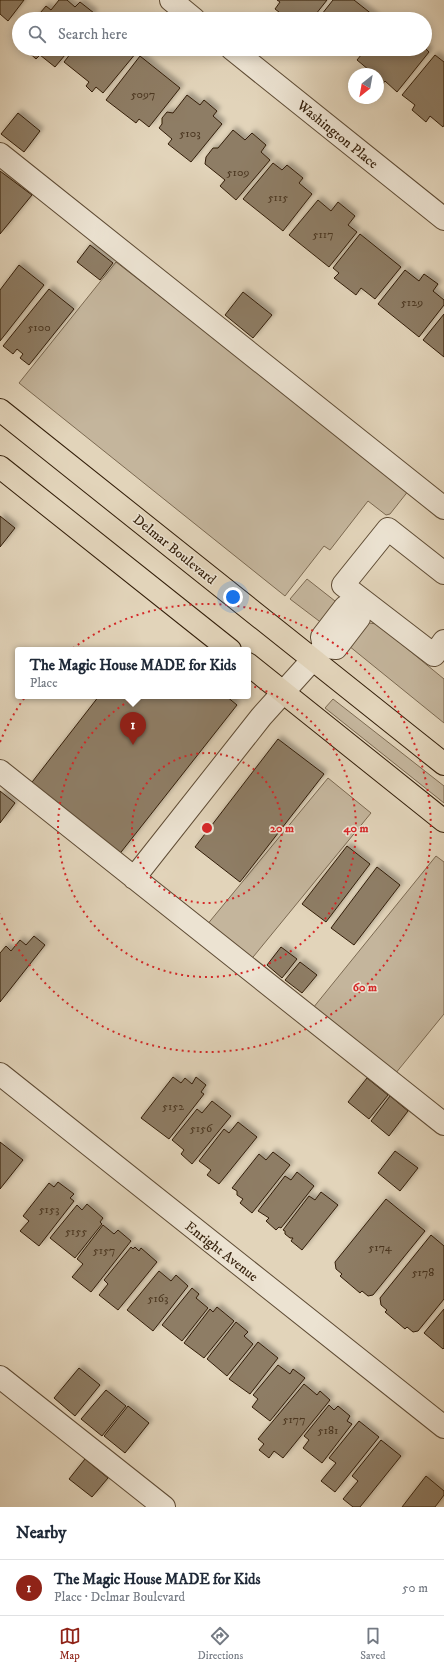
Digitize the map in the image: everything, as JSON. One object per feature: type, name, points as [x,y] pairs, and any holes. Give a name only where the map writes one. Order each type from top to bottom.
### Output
[{"type":"main road","name":"Delmar Boulevard","points":[[0,410],[319,653],[444,764]]},
{"type":"main road","points":[[0,467],[226,647]]},
{"type":"main road","points":[[251,666],[444,821]]},
{"type":"street","points":[[171,0],[186,12]]},
{"type":"street","name":"Washington Place","points":[[241,56],[444,218]]},
{"type":"street","points":[[0,154],[444,508]]},
{"type":"street","points":[[444,573],[388,529],[343,585],[360,604],[434,655],[444,641]]},
{"type":"street","points":[[134,878],[261,718],[319,653],[322,637],[345,607],[360,604]]},
{"type":"street","points":[[0,770],[444,1124]]},
{"type":"street","name":"Enright Avenue","points":[[0,1074],[444,1427]]},
{"type":"street","points":[[0,1377],[164,1507]]},
{"type":"shaded area","points":[[116,262],[409,490],[390,514],[386,515],[368,501],[330,550],[324,546],[285,596],[19,383]]},
{"type":"shaded area","points":[[307,579],[335,601],[335,606],[323,624],[290,599]]},
{"type":"shaded area","points":[[369,623],[377,624],[444,679],[444,723],[349,646],[364,625]]},
{"type":"shaded area","points":[[333,699],[444,786],[444,803],[325,708]]},
{"type":"shaded area","points":[[328,778],[371,813],[249,962],[206,926]]},
{"type":"shaded area","points":[[436,856],[444,862],[444,1014],[395,1074],[313,1008]]},
{"type":"building","points":[[0,0],[24,0],[15,12],[12,12],[12,16],[8,21],[0,14]]},
{"type":"building","points":[[59,0],[67,0],[75,7],[80,2],[93,12],[41,12],[46,6],[51,10]]},
{"type":"building","points":[[277,0],[327,0],[318,12],[279,12],[275,9],[280,2]]},
{"type":"building","points":[[333,0],[354,0],[369,12],[324,12]]},
{"type":"building","points":[[435,55],[444,62],[443,127],[430,116],[426,122],[412,110],[415,105],[402,95]]},
{"type":"building","points":[[41,56],[64,56],[55,67]]},
{"type":"building","points":[[69,56],[134,56],[103,93],[96,87],[92,92],[86,86],[89,82],[64,62]]},
{"type":"building","points":[[140,56],[180,88],[149,127],[139,119],[136,123],[106,100]]},
{"type":"building","points":[[360,56],[426,56],[397,92],[385,81],[384,82],[384,68],[367,68],[357,60]]},
{"type":"building","points":[[187,95],[200,105],[204,100],[217,111],[213,116],[222,124],[191,162],[168,144],[172,139],[159,128],[162,124],[162,118],[167,112],[173,113]]},
{"type":"building","points":[[18,113],[40,131],[24,152],[1,134]]},
{"type":"building","points":[[233,130],[245,140],[252,133],[266,145],[261,152],[270,160],[236,200],[220,186],[225,180],[205,164],[206,157],[213,148],[218,148]]},
{"type":"building","points":[[273,163],[282,170],[287,165],[303,178],[299,183],[312,194],[283,231],[243,199]]},
{"type":"building","points":[[0,171],[32,195],[0,234]]},
{"type":"building","points":[[318,200],[331,211],[338,202],[355,216],[348,225],[357,232],[329,267],[289,235]]},
{"type":"building","points":[[360,234],[401,267],[375,299],[361,288],[356,295],[334,278],[339,273],[333,268]]},
{"type":"building","points":[[90,245],[113,263],[100,280],[77,262]]},
{"type":"building","points":[[19,265],[44,285],[0,341],[0,290]]},
{"type":"building","points":[[405,270],[419,281],[424,274],[438,284],[433,291],[444,300],[444,305],[419,337],[378,304]]},
{"type":"building","points":[[49,289],[74,309],[29,365],[20,358],[23,354],[17,349],[13,354],[3,346]]},
{"type":"building","points":[[243,292],[272,315],[253,338],[225,315]]},
{"type":"building","points":[[444,314],[444,357],[423,340]]},
{"type":"building","points":[[0,516],[15,528],[0,547]]},
{"type":"building","points":[[97,699],[230,699],[237,705],[118,856],[29,786]]},
{"type":"building","points":[[278,739],[324,774],[240,882],[195,847]]},
{"type":"building","points":[[0,791],[15,803],[0,823]]},
{"type":"building","points":[[347,846],[370,864],[326,922],[302,904]]},
{"type":"building","points":[[377,867],[400,885],[354,945],[331,928]]},
{"type":"building","points":[[34,936],[45,945],[0,1002],[0,953],[6,946],[11,951],[20,940],[26,945]]},
{"type":"building","points":[[281,947],[297,959],[282,978],[267,965]]},
{"type":"building","points":[[300,962],[317,975],[302,993],[285,980]]},
{"type":"building","points":[[173,1077],[181,1083],[185,1078],[192,1084],[196,1077],[206,1085],[201,1092],[204,1094],[169,1139],[141,1118]]},
{"type":"building","points":[[367,1078],[388,1095],[369,1119],[348,1102]]},
{"type":"building","points":[[390,1096],[408,1111],[389,1136],[371,1121]]},
{"type":"building","points":[[212,1101],[231,1116],[192,1164],[181,1154],[184,1150],[172,1140],[197,1109],[202,1113]]},
{"type":"building","points":[[238,1122],[257,1137],[219,1184],[207,1175],[211,1170],[199,1161],[224,1129],[229,1133]]},
{"type":"building","points":[[0,1142],[23,1160],[0,1189]]},
{"type":"building","points":[[395,1151],[418,1168],[400,1191],[378,1173]]},
{"type":"building","points":[[273,1152],[290,1165],[252,1213],[240,1203],[243,1199],[237,1195],[237,1191],[232,1188],[259,1154],[266,1160]]},
{"type":"building","points":[[297,1172],[314,1186],[281,1228],[279,1227],[276,1230],[266,1221],[269,1218],[258,1211],[285,1176],[291,1180]]},
{"type":"building","points":[[58,1182],[74,1194],[70,1198],[74,1201],[39,1246],[20,1231],[29,1221],[23,1216],[49,1183],[54,1187]]},
{"type":"building","points":[[321,1192],[338,1205],[302,1250],[291,1241],[293,1238],[290,1238],[285,1234],[285,1231],[283,1230],[309,1196],[315,1200]]},
{"type":"building","points":[[386,1199],[425,1231],[373,1295],[368,1296],[362,1291],[360,1293],[340,1276],[342,1274],[336,1269],[335,1262]]},
{"type":"building","points":[[87,1204],[103,1218],[100,1222],[102,1224],[75,1258],[50,1238],[77,1205],[82,1210]]},
{"type":"building","points":[[103,1225],[114,1234],[118,1230],[131,1241],[91,1292],[72,1277],[83,1264],[77,1259]]},
{"type":"building","points":[[431,1235],[444,1246],[444,1299],[418,1331],[413,1332],[407,1327],[405,1329],[385,1312],[387,1310],[381,1305],[380,1298]]},
{"type":"building","points":[[131,1247],[133,1249],[135,1247],[139,1251],[141,1248],[157,1262],[118,1310],[99,1295],[108,1284],[104,1280]]},
{"type":"building","points":[[159,1271],[171,1281],[176,1275],[188,1286],[153,1331],[127,1310]]},
{"type":"building","points":[[192,1288],[199,1294],[196,1298],[208,1308],[182,1341],[162,1325]]},
{"type":"building","points":[[217,1307],[234,1321],[204,1358],[184,1343],[210,1309],[213,1312]]},
{"type":"building","points":[[444,1309],[444,1348],[443,1349],[424,1333]]},
{"type":"building","points":[[236,1322],[248,1332],[244,1336],[253,1344],[227,1376],[207,1359]]},
{"type":"building","points":[[258,1342],[278,1358],[250,1394],[229,1379]]},
{"type":"building","points":[[278,1365],[290,1374],[293,1369],[305,1378],[270,1421],[252,1407],[258,1399],[253,1395]]},
{"type":"building","points":[[79,1368],[100,1385],[75,1416],[54,1398]]},
{"type":"building","points":[[304,1384],[317,1395],[320,1391],[330,1400],[283,1458],[274,1451],[269,1458],[259,1450],[264,1444],[258,1439]]},
{"type":"building","points":[[106,1390],[126,1406],[102,1436],[81,1419]]},
{"type":"building","points":[[329,1405],[334,1410],[338,1406],[350,1416],[347,1421],[352,1424],[322,1463],[303,1448],[309,1440],[304,1436]]},
{"type":"building","points":[[128,1406],[149,1423],[125,1453],[104,1436]]},
{"type":"building","points":[[359,1421],[379,1437],[335,1492],[321,1481],[336,1463],[329,1458]]},
{"type":"building","points":[[381,1440],[401,1456],[360,1507],[353,1507],[343,1499],[358,1481],[352,1476]]},
{"type":"building","points":[[85,1459],[108,1478],[92,1497],[69,1479]]},
{"type":"building","points":[[426,1476],[444,1491],[444,1495],[435,1507],[402,1507]]},
{"type":"place","name":"The Magic House MADE for Kids","points":[[133,745]]}]
